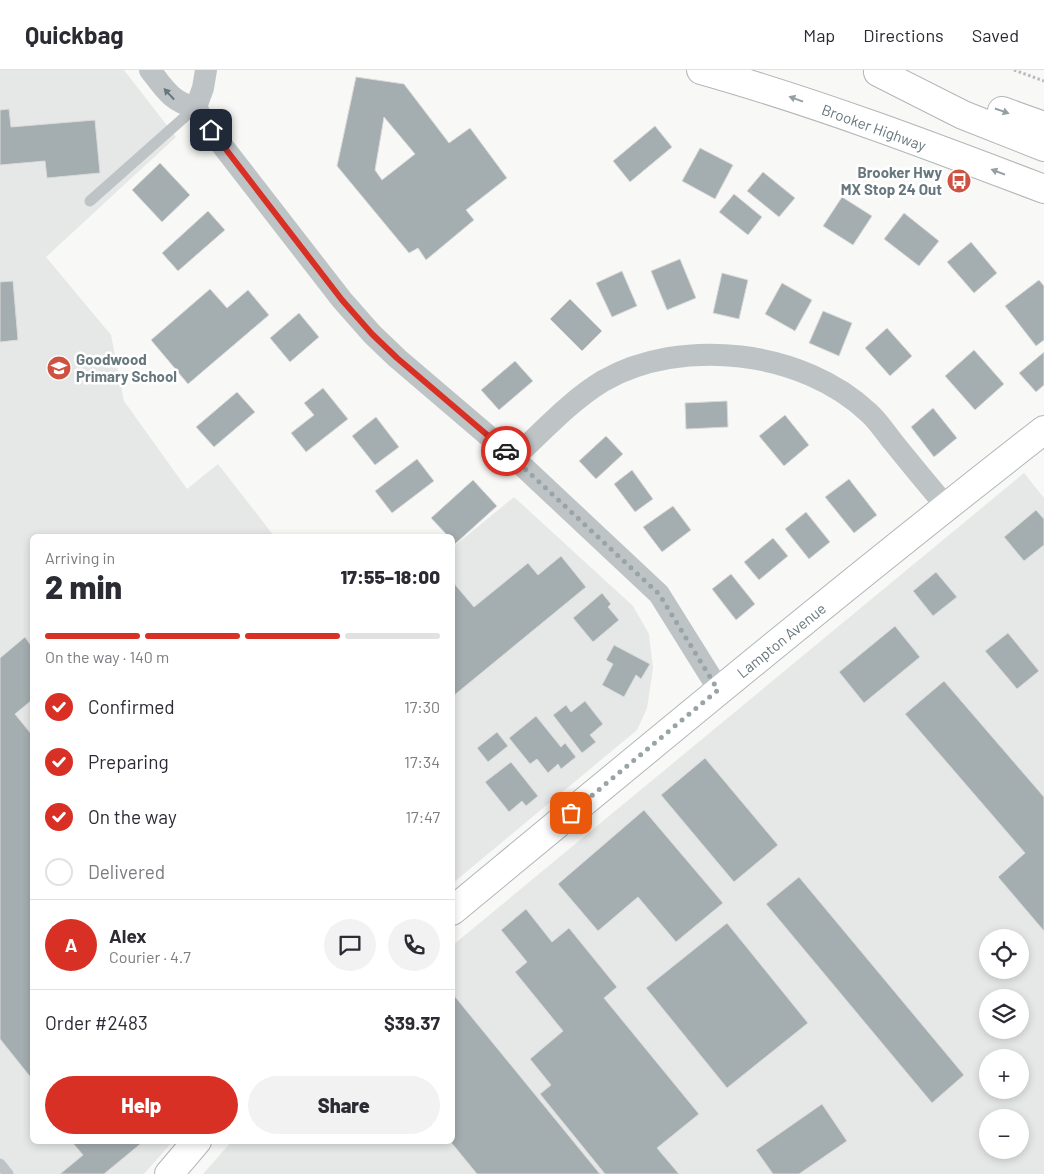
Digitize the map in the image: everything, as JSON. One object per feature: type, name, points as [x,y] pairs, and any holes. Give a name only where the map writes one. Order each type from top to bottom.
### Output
[{"type":"main road","name":"Brooker Highway","points":[[701,70],[760,86],[1044,189]]},
{"type":"main road","points":[[875,71],[1000,110],[1044,126]]},
{"type":"main road","points":[[875,71],[963,115],[1044,147]]},
{"type":"main road","name":"Lampton Avenue","points":[[455,908],[718,690],[946,506],[1044,430]]},
{"type":"main road","points":[[169,1174],[194,1144]]},
{"type":"street","points":[[150,70],[171,96],[182,104],[196,108],[204,122],[336,292],[372,334],[397,358],[514,458],[659,594],[718,690]]},
{"type":"street","points":[[196,108],[203,88],[206,70]]},
{"type":"street","points":[[514,458],[570,406],[603,381],[634,367],[668,358],[721,354],[770,362],[808,374],[840,390],[869,413],[946,506]]},
{"type":"lane","points":[[90,201],[196,108]]},
{"type":"lane","points":[[0,1164],[8,1174]]},
{"type":"path","points":[[1014,70],[1044,81]]},
{"type":"shaded area","name":"Goodwood Primary School","points":[[0,70],[124,70],[176,137],[46,257],[111,335],[124,401],[187,489],[218,464],[272,534],[30,534],[30,1144],[170,1144],[144,1174],[0,1174]]},
{"type":"shaded area","points":[[1024,473],[1044,498],[1044,1174],[203,1174],[229,1144],[455,1144],[455,943]]},
{"type":"shaded area","points":[[514,497],[633,606],[649,634],[653,668],[647,708],[637,730],[455,881],[455,545]]},
{"type":"building","points":[[356,77],[404,84],[449,143],[470,128],[507,178],[466,210],[474,220],[426,260],[418,248],[409,253],[337,166]],"holes":[[[384,117],[415,154],[382,180],[375,170]]]},
{"type":"building","points":[[9,109],[11,127],[95,120],[100,173],[47,178],[45,161],[0,165],[0,110]]},
{"type":"building","points":[[655,126],[672,147],[630,182],[613,161]]},
{"type":"building","points":[[700,148],[733,165],[715,199],[682,181]]},
{"type":"building","points":[[160,163],[190,195],[162,222],[132,190]]},
{"type":"building","points":[[763,172],[795,198],[779,217],[747,191]]},
{"type":"building","points":[[734,194],[762,217],[748,235],[719,212]]},
{"type":"building","points":[[842,197],[872,216],[853,245],[823,226]]},
{"type":"building","points":[[208,211],[225,230],[178,271],[162,253]]},
{"type":"building","points":[[904,213],[939,241],[919,266],[884,239]]},
{"type":"building","points":[[971,242],[997,273],[974,293],[947,262]]},
{"type":"building","points":[[680,259],[696,298],[667,310],[651,271]]},
{"type":"building","points":[[622,271],[637,306],[612,317],[596,283]]},
{"type":"building","points":[[722,273],[748,280],[739,319],[713,313]]},
{"type":"building","points":[[1039,280],[1044,286],[1044,340],[1036,346],[1005,306]]},
{"type":"building","points":[[13,281],[18,340],[0,342],[0,282]]},
{"type":"building","points":[[782,283],[812,300],[795,331],[765,314]]},
{"type":"building","points":[[210,289],[227,308],[248,290],[269,315],[188,384],[151,340]]},
{"type":"building","points":[[570,299],[602,331],[582,351],[550,319]]},
{"type":"building","points":[[823,311],[852,323],[839,356],[809,343]]},
{"type":"building","points":[[299,313],[319,337],[290,362],[270,338]]},
{"type":"building","points":[[887,328],[912,356],[890,376],[865,348]]},
{"type":"building","points":[[974,350],[1004,384],[975,410],[945,376]]},
{"type":"building","points":[[1044,352],[1044,385],[1036,392],[1019,373]]},
{"type":"building","points":[[515,361],[533,381],[499,410],[481,390]]},
{"type":"building","points":[[323,388],[348,419],[306,452],[291,433],[314,415],[304,403]]},
{"type":"building","points":[[237,392],[255,412],[214,447],[196,427]]},
{"type":"building","points":[[727,401],[728,427],[686,429],[685,403]]},
{"type":"building","points":[[933,408],[957,438],[934,457],[911,427]]},
{"type":"building","points":[[785,415],[809,445],[784,466],[759,436]]},
{"type":"building","points":[[376,417],[399,447],[375,465],[352,436]]},
{"type":"building","points":[[606,436],[623,454],[596,479],[579,461]]},
{"type":"building","points":[[417,459],[434,481],[392,513],[375,491]]},
{"type":"building","points":[[632,470],[653,499],[635,512],[614,484]]},
{"type":"building","points":[[849,479],[877,515],[854,533],[825,497]]},
{"type":"building","points":[[473,480],[497,506],[455,544],[455,534],[446,534],[431,518]]},
{"type":"building","points":[[673,506],[691,530],[662,552],[643,527]]},
{"type":"building","points":[[1036,510],[1044,519],[1044,545],[1024,561],[1004,537]]},
{"type":"building","points":[[806,512],[830,542],[809,559],[785,529]]},
{"type":"building","points":[[773,538],[788,556],[759,580],[744,562]]},
{"type":"building","points":[[561,556],[586,587],[455,695],[455,585],[474,607],[528,563],[538,575]]},
{"type":"building","points":[[936,572],[957,597],[933,616],[913,591]]},
{"type":"building","points":[[731,574],[755,604],[736,620],[712,589]]},
{"type":"building","points":[[602,593],[611,604],[608,607],[619,620],[593,642],[573,618]]},
{"type":"building","points":[[895,626],[920,657],[864,703],[839,672]]},
{"type":"building","points":[[1008,633],[1039,671],[1017,689],[985,651]]},
{"type":"building","points":[[25,637],[30,644],[30,702],[15,714],[30,733],[30,1076],[0,1039],[0,658]]},
{"type":"building","points":[[614,645],[650,664],[641,679],[636,675],[624,697],[602,685],[613,664],[606,660]]},
{"type":"building","points":[[944,681],[1044,797],[1044,931],[998,877],[1025,853],[905,714]]},
{"type":"building","points":[[585,701],[603,724],[590,735],[596,742],[582,753],[553,715],[566,705],[571,712]]},
{"type":"building","points":[[536,716],[561,747],[565,743],[576,757],[561,769],[558,764],[548,773],[537,759],[530,764],[509,738]]},
{"type":"building","points":[[497,732],[508,746],[488,762],[477,748]]},
{"type":"building","points":[[705,758],[778,845],[734,882],[661,795]]},
{"type":"building","points":[[511,762],[538,796],[526,806],[522,801],[509,812],[485,782]]},
{"type":"building","points":[[644,810],[723,903],[676,942],[638,897],[598,931],[558,884]]},
{"type":"building","points":[[799,877],[964,1075],[932,1103],[766,904]]},
{"type":"building","points":[[526,909],[552,942],[569,928],[617,987],[604,998],[699,1114],[657,1148],[679,1174],[605,1174],[540,1094],[551,1085],[530,1059],[563,1031],[515,972],[527,962],[501,930]]},
{"type":"building","points":[[727,923],[808,1023],[727,1088],[646,988]]},
{"type":"building","points":[[455,997],[600,1174],[477,1174],[452,1144],[455,1144]]},
{"type":"building","points":[[822,1104],[847,1141],[799,1174],[773,1174],[756,1150]]},
{"type":"building","points":[[74,1144],[140,1144],[104,1174],[60,1174],[83,1155]]},
{"type":"way so far","points":[[506,451],[659,594],[718,690],[571,813]]},
{"type":"place","name":"Brooker Hwy MX Stop 24 Out","points":[[959,181]]},
{"type":"place","name":"Goodwood Primary School","points":[[59,368]]},
{"type":"route","points":[[211,130],[342,300],[372,334],[397,358],[506,451]]}]
